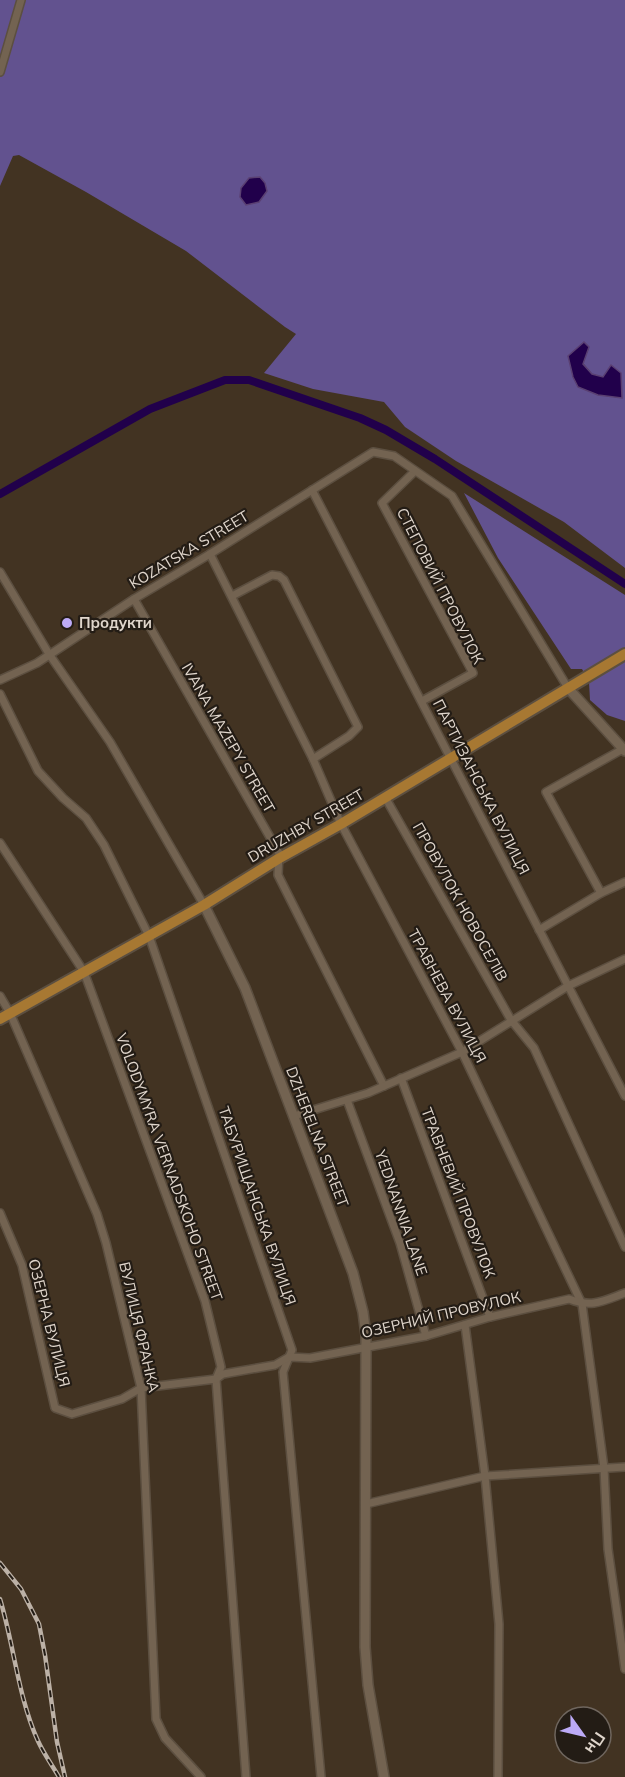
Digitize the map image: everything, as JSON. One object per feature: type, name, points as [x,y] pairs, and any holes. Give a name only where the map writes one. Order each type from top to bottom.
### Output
[{"type":"main road","name":"DRUZHBY STREET","points":[[0,1019],[204,905],[625,654]]},
{"type":"street","points":[[0,72],[21,0]]},
{"type":"street","name":"KOZATSKA STREET","points":[[0,680],[37,663],[134,599],[373,452],[394,456],[415,471]]},
{"type":"street","points":[[415,471],[452,496],[568,688],[624,750],[546,792],[601,893]]},
{"type":"street","name":"СТЕПОВИЙ ПРОВУЛОК","points":[[415,471],[382,503],[473,674],[422,701]]},
{"type":"street","name":"ПАРТИЗАНСЬКА ВУЛИЦЯ","points":[[312,490],[625,1096]]},
{"type":"street","name":"ТРАВНЕВА ВУЛИЦЯ","points":[[210,554],[313,759],[340,824],[462,1052],[582,1304],[604,1468],[608,1549],[613,1593],[623,1632],[625,1669]]},
{"type":"street","name":"DZHERELNA STREET","points":[[0,572],[49,654],[110,742],[204,905],[245,988],[353,1273],[366,1335],[365,1647],[368,1685],[384,1777]]},
{"type":"street","points":[[232,596],[272,575],[284,580],[358,727],[356,731],[313,759]]},
{"type":"street","name":"IVANA MAZEPY STREET","points":[[134,599],[279,854],[278,875],[384,1086]]},
{"type":"street","name":"ТАБУРИЩАНСЬКА ВУЛИЦЯ","points":[[0,694],[38,771],[63,798],[86,818],[104,845],[149,936],[292,1350],[283,1372],[321,1777]]},
{"type":"street","name":"ПРОВУЛОК НОВОСЕЛІВ","points":[[385,797],[511,1020],[534,1048],[625,1247]]},
{"type":"street","name":"VOLODYMYRA VERNADSKOHO STREET","points":[[0,843],[84,972],[205,1301],[221,1367],[216,1379],[246,1777]]},
{"type":"street","points":[[538,930],[601,893],[625,882]]},
{"type":"street","points":[[294,1116],[384,1086],[462,1052],[568,986],[623,960],[625,968]]},
{"type":"street","name":"ВУЛИЦЯ ФРАНКА","points":[[0,996],[10,1013],[97,1214],[106,1243],[141,1388],[156,1719],[165,1738],[201,1777]]},
{"type":"street","name":"ТРАВНЕВИЙ ПРОВУЛОК","points":[[401,1078],[490,1317]]},
{"type":"street","name":"YEDNANNIA LANE","points":[[347,1100],[399,1243],[426,1336]]},
{"type":"street","name":"ОЗЕРНА ВУЛИЦЯ","points":[[0,1212],[22,1265],[55,1408]]},
{"type":"street","name":"ОЗЕРНИЙ ПРОВУЛОК","points":[[55,1408],[72,1414],[122,1399],[141,1388],[216,1379],[223,1374],[275,1365],[289,1357],[310,1358],[426,1336],[490,1317],[569,1299],[582,1304],[595,1304],[625,1293]]},
{"type":"street","points":[[465,1325],[485,1476],[499,1624],[498,1777]]},
{"type":"street","points":[[366,1504],[485,1476],[625,1467]]},
{"type":"shaded area","points":[[0,0],[625,0],[625,568],[564,522],[456,461],[405,427],[384,402],[313,389],[264,373],[296,334],[186,251],[19,155],[13,156],[0,186]],"holes":[[[589,348],[583,363],[592,374],[603,377],[611,366],[598,395],[568,357]]]},
{"type":"shaded area","points":[[260,177],[267,191],[259,202],[246,205],[240,197],[241,188],[249,178]]},
{"type":"shaded area","points":[[584,342],[589,347],[583,364],[592,374],[603,377],[611,365],[621,373],[622,398],[598,395],[578,387],[568,356]]},
{"type":"shaded area","points":[[464,493],[625,595],[625,721],[607,715],[590,700],[589,682],[582,669],[571,669],[498,558]]},
{"type":"waterway","points":[[0,494],[150,409],[225,380],[249,380],[360,418],[386,430],[435,459],[625,584]]},
{"type":"railway","points":[[0,1563],[21,1589],[39,1624],[57,1742],[65,1777]]},
{"type":"railway","points":[[0,1599],[31,1724],[40,1746],[59,1777]]},
{"type":"place","name":"Продукти","points":[[67,623]]}]
